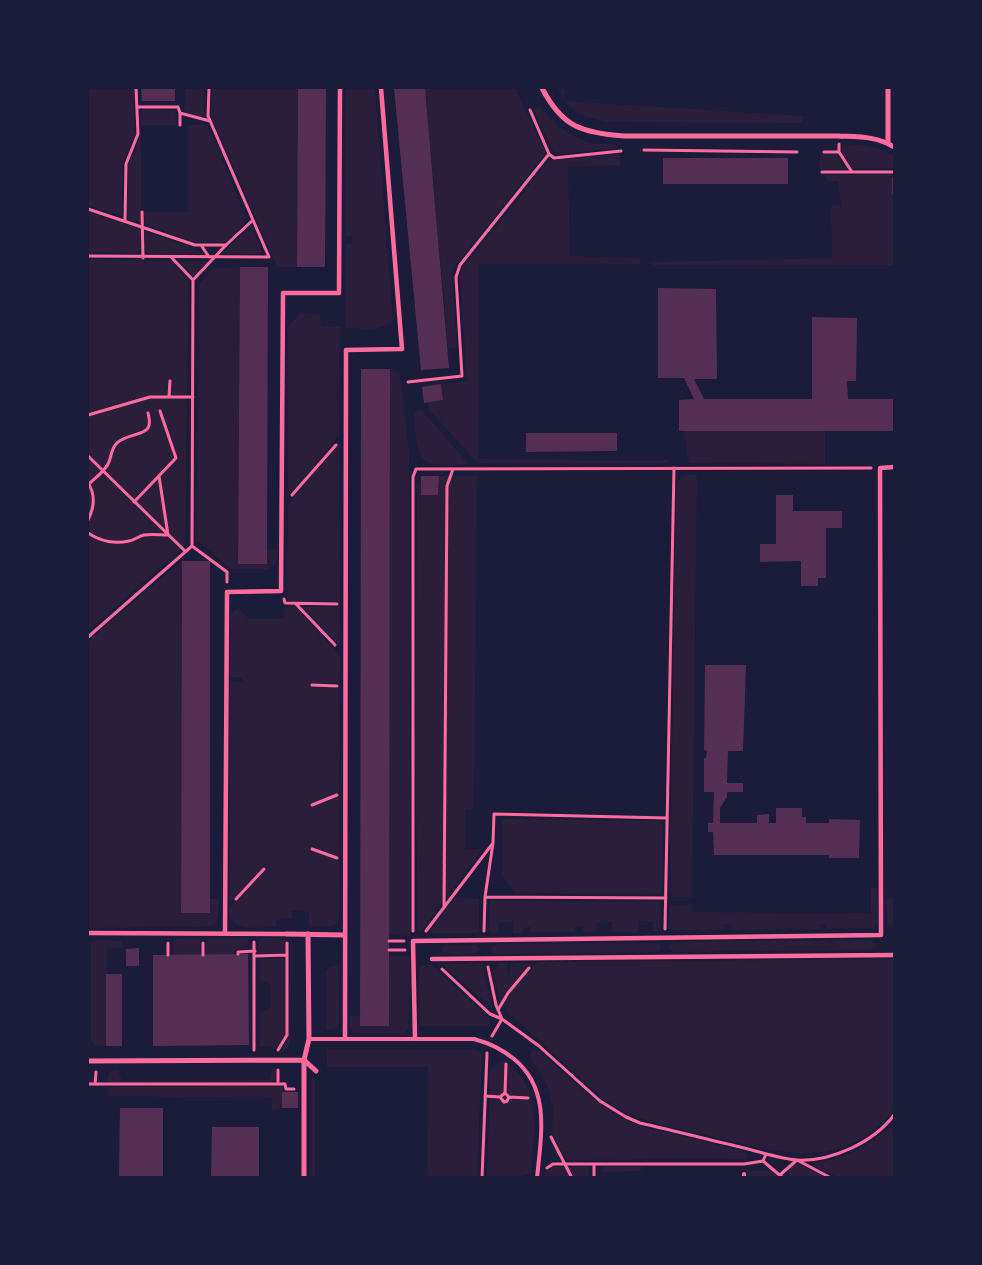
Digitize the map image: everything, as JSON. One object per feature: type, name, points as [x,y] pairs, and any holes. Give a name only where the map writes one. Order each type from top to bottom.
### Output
[{"type":"street","points":[[225,933],[227,592],[281,591],[283,293],[340,293],[340,88]]},
{"type":"street","points":[[345,1038],[346,350],[402,349],[381,88]]},
{"type":"street","points":[[542,88],[549,102],[560,116],[574,126],[596,134],[624,136],[838,136],[870,138],[894,146]]},
{"type":"street","points":[[888,88],[888,143]]},
{"type":"street","points":[[415,1038],[413,940],[881,934],[880,468],[894,467]]},
{"type":"street","points":[[88,933],[344,935]]},
{"type":"street","points":[[304,1178],[304,1060],[309,1039],[308,934]]},
{"type":"street","points":[[432,959],[894,954]]},
{"type":"street","points":[[88,1061],[304,1060],[316,1071]]},
{"type":"lane","points":[[309,1039],[415,1038],[474,1039],[488,1042],[506,1053],[526,1070],[540,1099],[542,1114],[538,1178]]},
{"type":"path","points":[[125,222],[126,164],[138,134],[136,88]]},
{"type":"path","points":[[88,256],[142,258],[268,257],[208,116],[209,88]]},
{"type":"path","points":[[137,107],[178,107],[180,125]]},
{"type":"path","points":[[530,110],[549,154],[554,158],[621,151]]},
{"type":"path","points":[[180,113],[210,120]]},
{"type":"path","points":[[644,150],[797,152]]},
{"type":"path","points":[[824,152],[839,152],[852,172]]},
{"type":"path","points":[[408,382],[462,376],[456,277],[458,271],[549,154]]},
{"type":"path","points":[[822,172],[894,172]]},
{"type":"path","points":[[88,209],[195,245],[226,245]]},
{"type":"path","points":[[142,212],[142,258]]},
{"type":"path","points":[[193,280],[253,220]]},
{"type":"path","points":[[201,245],[210,258]]},
{"type":"path","points":[[172,258],[193,280],[192,546]]},
{"type":"path","points":[[169,397],[170,381]]},
{"type":"path","points":[[88,415],[150,397],[193,397]]},
{"type":"path","points":[[134,502],[176,458],[160,411]]},
{"type":"path","points":[[88,520],[92,511],[93,500],[88,484],[108,464],[113,448],[118,442],[146,431],[150,422],[148,413]]},
{"type":"path","points":[[282,506],[346,433]]},
{"type":"path","points":[[88,456],[185,551]]},
{"type":"path","points":[[665,937],[674,468]]},
{"type":"path","points":[[413,940],[413,477],[416,469],[880,468]]},
{"type":"path","points":[[444,908],[447,486],[453,469]]},
{"type":"path","points":[[159,476],[168,535]]},
{"type":"path","points":[[88,533],[94,538],[120,542],[142,536],[168,535]]},
{"type":"path","points":[[88,637],[192,546]]},
{"type":"path","points":[[192,546],[227,572],[227,592]]},
{"type":"path","points":[[281,591],[285,603],[345,604]]},
{"type":"path","points":[[296,604],[345,656]]},
{"type":"path","points":[[312,685],[345,686]]},
{"type":"path","points":[[312,805],[345,792]]},
{"type":"path","points":[[426,940],[426,931],[493,843],[494,814],[667,818]]},
{"type":"path","points":[[312,849],[344,861]]},
{"type":"path","points":[[225,910],[264,869]]},
{"type":"path","points":[[485,897],[666,898]]},
{"type":"path","points":[[254,934],[254,1050]]},
{"type":"path","points":[[278,1050],[287,1035],[287,934]]},
{"type":"path","points":[[238,954],[238,952],[254,952]]},
{"type":"path","points":[[255,956],[287,955]]},
{"type":"path","points":[[498,1010],[519,978],[541,958]]},
{"type":"path","points":[[432,959],[490,1014],[502,1019],[539,1046],[600,1101],[626,1117],[640,1123],[797,1160],[831,1178]]},
{"type":"path","points":[[482,1178],[488,1042],[502,1019]]},
{"type":"path","points":[[506,1053],[505,1093],[509,1098],[540,1099]]},
{"type":"path","points":[[278,1068],[278,1084]]},
{"type":"path","points":[[94,1084],[96,1072]]},
{"type":"path","points":[[88,1084],[285,1084],[286,1088],[304,1089]]},
{"type":"path","points":[[485,1096],[500,1097],[505,1093]]},
{"type":"path","points":[[500,1097],[504,1102],[507,1102],[509,1098]]},
{"type":"path","points":[[889,1123],[894,1115]]},
{"type":"path","points":[[763,1161],[780,1176],[797,1160],[826,1156],[852,1148],[872,1137],[894,1120]]},
{"type":"path","points":[[550,1134],[572,1178]]},
{"type":"path","points":[[763,1161],[766,1154]]},
{"type":"path","points":[[538,1172],[553,1164],[744,1164],[763,1161]]},
{"type":"path","points":[[594,1164],[594,1178]]},
{"type":"shaded area","points":[[88,88],[133,88],[135,135],[122,162],[122,216],[88,205]]},
{"type":"shaded area","points":[[186,88],[205,88],[204,114],[202,117],[183,109],[186,101]]},
{"type":"shaded area","points":[[212,88],[298,88],[297,267],[277,267],[211,114]]},
{"type":"shaded area","points":[[346,88],[375,88],[393,320],[383,327],[377,328],[345,328],[346,244],[352,244],[352,236],[345,236]]},
{"type":"shaded area","points":[[425,88],[515,88],[545,151],[544,155],[454,267],[452,275],[457,347],[448,348]]},
{"type":"shaded area","points":[[557,88],[564,88],[564,99],[562,96]]},
{"type":"shaded area","points":[[565,101],[804,116],[802,123],[607,122],[590,118],[577,112]]},
{"type":"shaded area","points":[[539,106],[557,125],[572,135],[597,144],[614,144],[619,148],[554,153],[534,111],[534,108]]},
{"type":"shaded area","points":[[146,109],[175,111],[177,125],[141,125],[140,114]]},
{"type":"shaded area","points":[[207,124],[244,212],[247,215],[243,225],[226,242],[195,242],[145,224],[144,212],[188,212],[188,125]]},
{"type":"shaded area","points":[[141,134],[140,223],[129,219],[127,214],[128,165]]},
{"type":"shaded area","points":[[842,144],[869,146],[887,152],[894,156],[894,168],[852,168],[841,151]]},
{"type":"shaded area","points":[[821,153],[836,154],[846,169],[820,169]]},
{"type":"shaded area","points":[[620,154],[620,165],[568,167],[570,256],[641,258],[640,264],[479,264],[478,459],[670,460],[666,463],[478,463],[429,410],[428,402],[443,400],[441,384],[467,381],[461,270],[548,162]]},
{"type":"shaded area","points":[[824,175],[894,175],[892,178],[892,194],[894,194],[894,265],[653,265],[653,262],[832,258],[831,206],[841,205],[838,181],[829,181]]},
{"type":"shaded area","points":[[88,212],[140,229],[140,250],[137,253],[88,252]]},
{"type":"shaded area","points":[[250,228],[253,228],[262,251],[261,254],[222,254]]},
{"type":"shaded area","points":[[144,231],[198,250],[202,254],[147,253]]},
{"type":"shaded area","points":[[88,260],[171,261],[189,281],[185,541],[177,553],[88,631]]},
{"type":"shaded area","points":[[179,261],[209,261],[194,276]]},
{"type":"shaded area","points":[[240,267],[238,564],[267,564],[267,550],[277,550],[276,564],[268,569],[231,569],[196,540],[199,285],[213,268]]},
{"type":"shaded area","points":[[300,313],[320,314],[321,326],[340,327],[339,436],[288,497],[288,327]]},
{"type":"shaded area","points":[[390,369],[400,375],[409,451],[410,936],[389,935]]},
{"type":"shaded area","points":[[418,409],[422,411],[469,464],[433,464],[427,462],[422,457],[417,443],[414,412]]},
{"type":"shaded area","points":[[684,431],[825,431],[825,464],[690,463]]},
{"type":"shaded area","points":[[339,444],[340,601],[287,601],[288,504]]},
{"type":"shaded area","points":[[686,475],[697,475],[692,897],[672,897],[670,890],[676,486],[679,479]]},
{"type":"shaded area","points":[[421,476],[421,495],[438,495],[439,476],[477,476],[474,809],[465,810],[466,849],[483,849],[421,931],[418,931],[415,752],[417,484]]},
{"type":"shaded area","points":[[182,561],[181,913],[209,913],[210,899],[219,899],[217,920],[208,927],[88,928],[88,641]]},
{"type":"shaded area","points":[[284,607],[295,607],[340,656],[339,683],[312,684],[313,688],[339,688],[339,793],[313,803],[312,807],[339,797],[339,857],[312,847],[312,851],[339,861],[340,916],[335,924],[328,927],[309,927],[309,912],[292,911],[292,919],[276,920],[276,927],[253,928],[240,926],[234,922],[229,909],[266,870],[262,868],[230,903],[230,681],[243,681],[242,677],[230,677],[230,616],[235,610],[239,609],[249,619],[284,619]]},
{"type":"shaded area","points":[[302,607],[339,607],[340,646]]},
{"type":"shaded area","points":[[502,819],[658,821],[663,825],[662,892],[658,894],[515,893],[502,875]]},
{"type":"shaded area","points":[[871,886],[877,889],[877,924],[874,928],[826,929],[826,924],[820,924],[820,929],[732,930],[731,924],[724,924],[724,930],[673,931],[669,928],[669,907],[672,905],[692,904],[692,912],[871,913]]},
{"type":"shaded area","points":[[455,897],[479,899],[479,932],[432,933],[431,929]]},
{"type":"shaded area","points":[[886,899],[894,899],[894,928],[887,927]]},
{"type":"shaded area","points":[[490,901],[660,902],[661,928],[658,931],[653,931],[653,921],[638,921],[638,932],[612,932],[612,921],[597,922],[596,932],[583,932],[583,927],[575,927],[575,932],[531,932],[531,927],[523,928],[523,933],[513,933],[513,922],[498,923],[498,933],[492,933],[488,929]]},
{"type":"shaded area","points":[[200,938],[200,955],[173,955],[173,943],[176,939]]},
{"type":"shaded area","points":[[206,938],[248,938],[248,949],[235,950],[235,955],[206,955]]},
{"type":"shaded area","points":[[261,938],[285,938],[285,953],[259,954]]},
{"type":"shaded area","points":[[97,940],[122,941],[122,948],[107,949],[106,1046],[95,1046],[91,1041],[91,944]]},
{"type":"shaded area","points":[[871,940],[876,944],[876,947],[871,950],[673,952],[669,947],[673,942]]},
{"type":"shaded area","points":[[290,942],[292,942],[290,1043],[288,1048],[281,1051],[289,1035]]},
{"type":"shaded area","points":[[656,943],[661,947],[656,952],[495,954],[491,950],[492,946],[496,944]]},
{"type":"shaded area","points":[[446,945],[474,945],[478,946],[479,950],[466,954],[449,954],[442,951]]},
{"type":"shaded area","points":[[389,956],[408,956],[410,959],[409,1028],[403,1034],[353,1033],[350,1027],[350,1016],[360,1016],[361,1026],[389,1026]]},
{"type":"shaded area","points":[[260,959],[285,959],[286,1035],[278,1047],[260,1047],[260,1013],[271,1007],[270,985],[260,980]]},
{"type":"shaded area","points":[[894,959],[894,1110],[873,1131],[851,1144],[828,1151],[804,1153],[754,1147],[639,1118],[605,1100],[502,1007],[518,982],[538,962]]},
{"type":"shaded area","points":[[480,963],[483,966],[492,1008],[446,968],[445,964]]},
{"type":"shaded area","points":[[499,963],[507,963],[507,975],[510,975],[510,963],[535,963],[518,978],[501,1003],[493,970]]},
{"type":"shaded area","points":[[425,964],[432,965],[489,1018],[488,1026],[419,1026],[419,972],[420,968]]},
{"type":"shaded area","points":[[339,966],[339,1022],[337,1027],[326,1031],[326,970],[330,967]]},
{"type":"shaded area","points":[[327,1049],[472,1049],[480,1051],[482,1056],[477,1177],[427,1177],[428,1067],[327,1067]]},
{"type":"shaded area","points":[[533,1050],[540,1051],[586,1093],[625,1119],[639,1126],[742,1151],[747,1154],[746,1159],[567,1160],[552,1133],[553,1108],[549,1090],[542,1075],[530,1058]]},
{"type":"shaded area","points":[[504,1060],[517,1071],[526,1084],[531,1097],[534,1111],[534,1141],[531,1173],[517,1177],[487,1178],[490,1069]]},
{"type":"shaded area","points":[[273,1068],[276,1068],[276,1077],[272,1083],[108,1083],[108,1075],[111,1071],[118,1070],[122,1081],[269,1080]]},
{"type":"shaded area","points":[[315,1077],[315,1177],[310,1178],[311,1079]]},
{"type":"shaded area","points":[[283,1086],[282,1108],[272,1110],[272,1098],[108,1096],[108,1087]]},
{"type":"shaded area","points":[[894,1125],[894,1177],[837,1177],[814,1166],[814,1162],[847,1155],[857,1150]]},
{"type":"shaded area","points":[[795,1163],[826,1177],[788,1178],[790,1167]]},
{"type":"shaded area","points":[[553,1167],[565,1167],[570,1178],[544,1178],[545,1172]]},
{"type":"shaded area","points":[[568,1167],[588,1167],[589,1177],[574,1177]]},
{"type":"shaded area","points":[[605,1167],[643,1167],[640,1171],[600,1172]]},
{"type":"shaded area","points":[[748,1171],[775,1171],[776,1177],[748,1177]]},
{"type":"building","points":[[141,88],[175,88],[175,101],[142,101]]},
{"type":"building","points":[[298,88],[326,88],[325,267],[297,267]]},
{"type":"building","points":[[394,88],[425,88],[449,368],[421,370]]},
{"type":"building","points":[[663,158],[788,158],[788,184],[663,184]]},
{"type":"building","points":[[892,177],[894,177],[894,194],[892,194]]},
{"type":"building","points":[[240,267],[268,267],[267,564],[238,564]]},
{"type":"building","points":[[658,288],[716,289],[717,379],[694,379],[704,399],[812,399],[812,317],[857,318],[856,381],[847,381],[848,399],[894,399],[894,431],[679,431],[679,400],[694,399],[684,378],[658,378]]},
{"type":"building","points":[[361,369],[390,369],[389,1026],[360,1026]]},
{"type":"building","points":[[441,384],[443,400],[424,403],[422,387]]},
{"type":"building","points":[[526,433],[617,433],[617,451],[526,452]]},
{"type":"building","points":[[421,476],[439,476],[438,495],[421,495]]},
{"type":"building","points":[[776,495],[793,495],[793,511],[842,511],[842,528],[826,528],[826,578],[818,578],[818,586],[801,586],[801,561],[760,562],[760,544],[776,544]]},
{"type":"building","points":[[182,561],[210,561],[210,913],[181,913]]},
{"type":"building","points":[[705,665],[746,665],[743,751],[728,751],[727,783],[743,783],[743,792],[727,792],[727,797],[720,808],[720,823],[757,823],[757,815],[769,814],[769,823],[776,823],[776,808],[802,808],[802,817],[806,817],[806,823],[829,823],[829,819],[860,820],[859,858],[829,858],[829,855],[714,855],[713,832],[708,832],[708,823],[713,823],[714,792],[704,792],[704,758],[706,758],[707,751],[704,750]]},
{"type":"building","points":[[139,948],[139,966],[126,966],[126,949]]},
{"type":"building","points":[[248,954],[249,1045],[153,1046],[153,955]]},
{"type":"building","points":[[106,974],[122,974],[122,1046],[106,1046]]},
{"type":"building","points":[[282,1092],[298,1092],[298,1108],[282,1108]]},
{"type":"building","points":[[120,1108],[163,1108],[163,1178],[119,1178]]},
{"type":"building","points":[[212,1127],[259,1127],[259,1178],[211,1178]]}]
